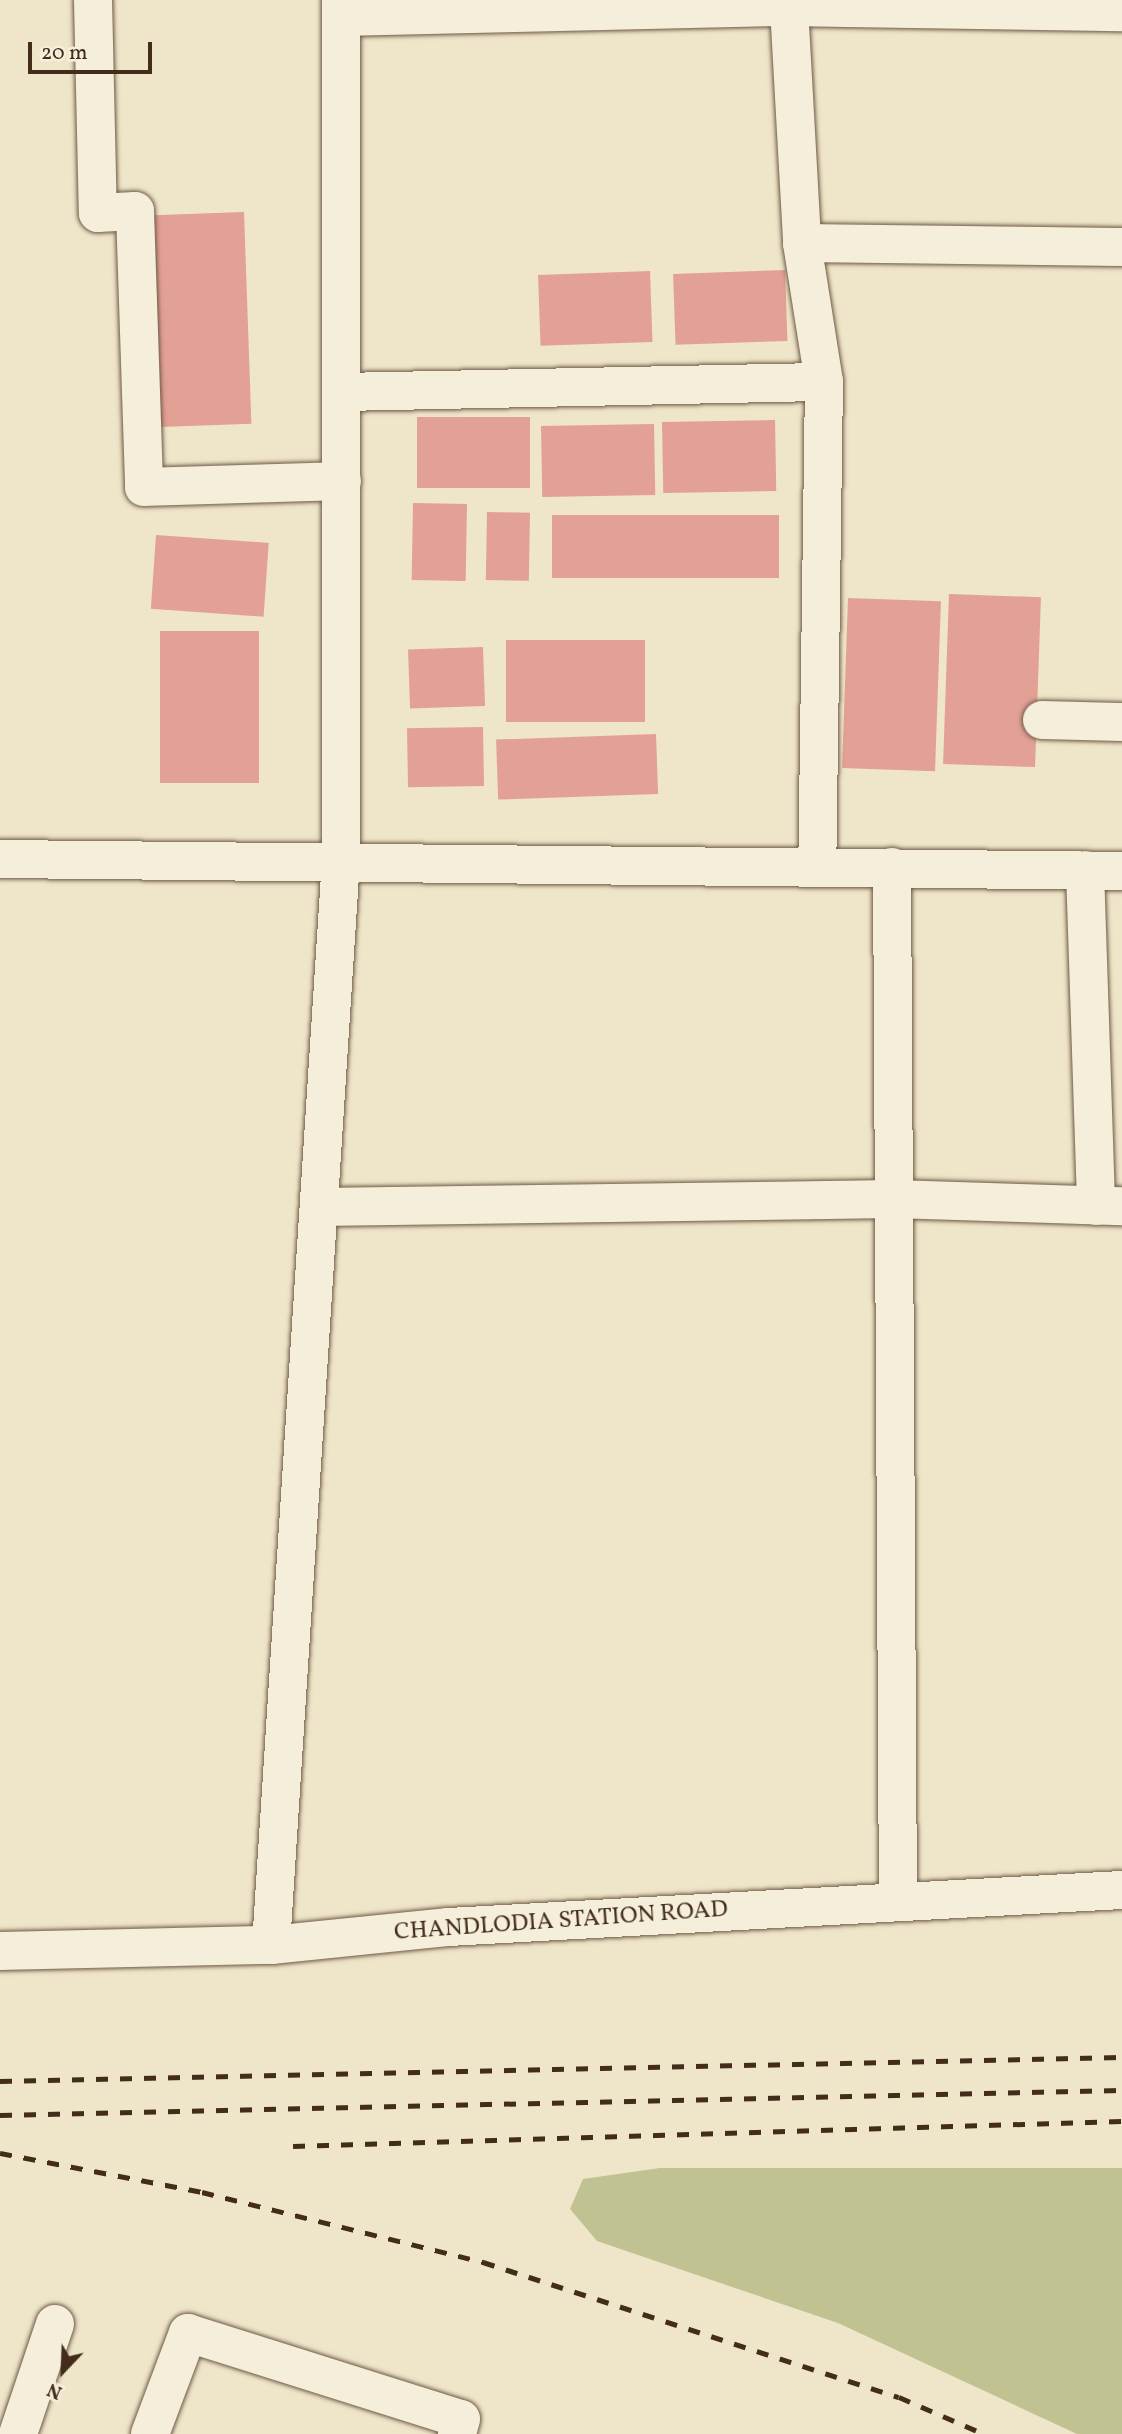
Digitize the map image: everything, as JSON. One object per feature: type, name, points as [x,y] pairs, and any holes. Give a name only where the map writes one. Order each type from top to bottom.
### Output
[{"type":"street","points":[[93,0],[99,213],[135,211],[144,487],[342,481]]},
{"type":"street","points":[[789,8],[802,243],[824,382],[817,866]]},
{"type":"street","points":[[271,1945],[341,860],[341,9],[789,8],[1122,12]]},
{"type":"street","points":[[802,243],[1122,247]]},
{"type":"street","points":[[342,391],[824,382]]},
{"type":"street","points":[[1042,720],[1122,714]]},
{"type":"street","points":[[0,859],[341,860],[1103,871],[1109,1206],[894,1199],[319,1208]]},
{"type":"street","points":[[892,867],[898,1901]]},
{"type":"street","name":"CHANDLODIA STATION ROAD","points":[[0,1951],[271,1945],[449,1927],[1122,1891]]},
{"type":"street","points":[[18,2434],[55,2324]]},
{"type":"street","points":[[150,2434],[188,2333],[461,2418],[457,2434]]},
{"type":"green space","points":[[660,2168],[1122,2168],[1122,2434],[1077,2434],[838,2323],[597,2241],[570,2209],[583,2179]]},
{"type":"building","points":[[244,212],[251,424],[153,427],[146,215]]},
{"type":"building","points":[[785,270],[787,341],[676,345],[673,274]]},
{"type":"building","points":[[650,271],[652,342],[541,346],[538,275]]},
{"type":"building","points":[[417,417],[530,417],[530,488],[417,488]]},
{"type":"building","points":[[775,420],[776,491],[663,493],[662,422]]},
{"type":"building","points":[[654,424],[655,495],[542,497],[541,426]]},
{"type":"building","points":[[413,503],[467,504],[466,581],[412,580]]},
{"type":"building","points":[[487,512],[530,513],[529,581],[486,580]]},
{"type":"building","points":[[552,515],[779,515],[779,578],[552,578]]},
{"type":"building","points":[[156,535],[269,543],[264,617],[151,609]]},
{"type":"building","points":[[949,594],[1041,597],[1035,767],[943,764]]},
{"type":"building","points":[[848,598],[941,601],[935,771],[842,768]]},
{"type":"building","points":[[160,631],[259,631],[259,783],[160,783]]},
{"type":"building","points":[[506,640],[645,640],[645,722],[506,722]]},
{"type":"building","points":[[483,647],[485,706],[410,709],[408,650]]},
{"type":"building","points":[[483,727],[484,786],[408,787],[407,728]]},
{"type":"building","points":[[656,734],[658,794],[498,800],[496,740]]},
{"type":"railway","points":[[0,2081],[1122,2057]]},
{"type":"railway","points":[[0,2115],[1122,2090]]},
{"type":"railway","points":[[293,2146],[1122,2121]]},
{"type":"railway","points":[[0,2153],[202,2192],[483,2262],[899,2397],[984,2434]]}]
